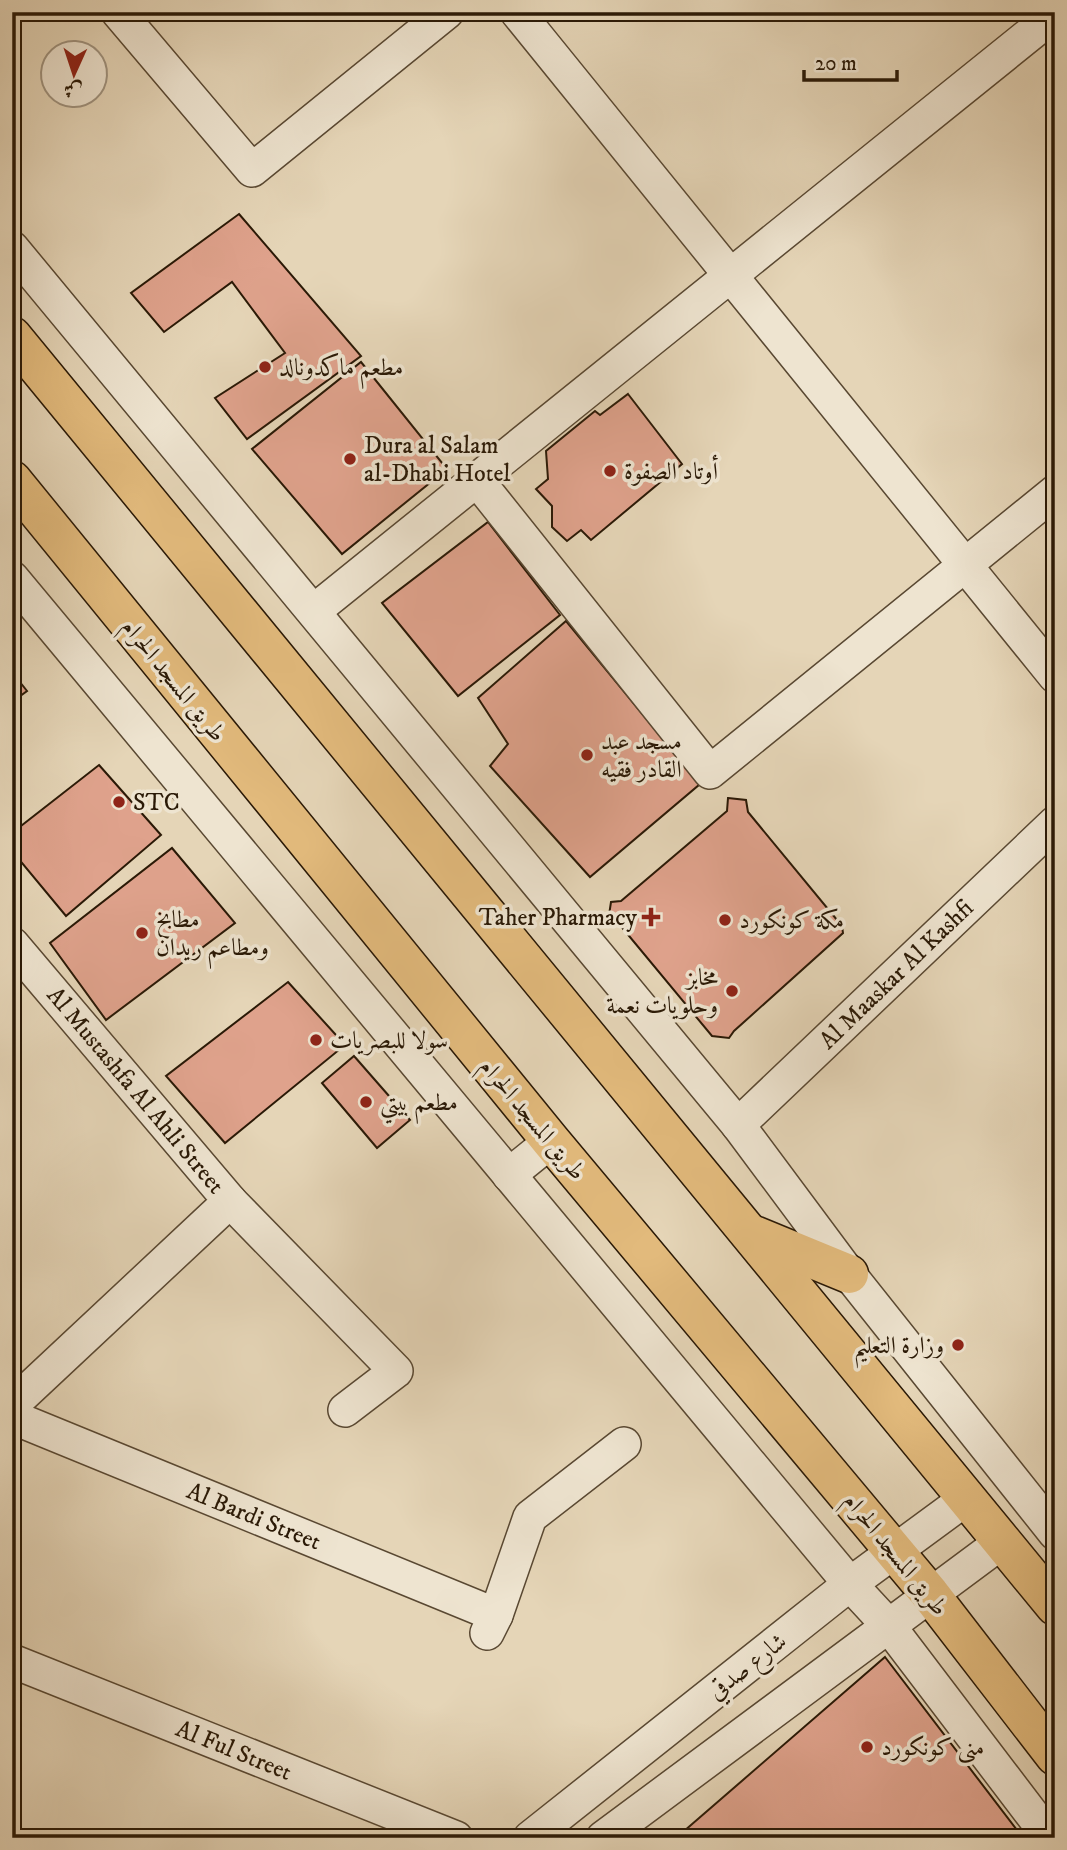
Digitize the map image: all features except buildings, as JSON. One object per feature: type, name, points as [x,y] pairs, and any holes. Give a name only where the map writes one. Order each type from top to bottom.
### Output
[{"type":"main road","points":[[12,336],[1055,1606]]},
{"type":"main road","name":"طريق المسجد الحرام","points":[[12,480],[551,1141],[930,1594],[1055,1756]]},
{"type":"main road","points":[[748,1233],[849,1274]]},
{"type":"street","points":[[118,12],[252,170],[447,12]]},
{"type":"street","points":[[517,12],[1055,676]]},
{"type":"street","points":[[314,611],[1055,14]]},
{"type":"street","points":[[12,248],[738,1125],[849,1274],[1053,1526]]},
{"type":"street","points":[[477,480],[710,772],[1055,492]]},
{"type":"street","points":[[12,578],[850,1584],[888,1625],[1050,1838]]},
{"type":"street","name":"Al Maaskar Al Kashfi","points":[[738,1125],[1055,823]]},
{"type":"street","name":"Al Mustashfa Al Ahli Street","points":[[12,944],[230,1201],[12,1405]]},
{"type":"street","points":[[509,1175],[551,1141]]},
{"type":"street","points":[[230,1201],[396,1371],[345,1410]]},
{"type":"street","name":"Al Bardi Street","points":[[12,1417],[491,1625],[530,1517],[624,1444]]},
{"type":"street","name":"شارع صدقي","points":[[530,1838],[850,1584],[967,1498]]},
{"type":"street","name":"شارع صدقي","points":[[603,1838],[1003,1541]]},
{"type":"street","name":"Al Ful Street","points":[[12,1661],[456,1838]]},
{"type":"place","name":"مطعم ماكدونالد","points":[[265,367]]},
{"type":"place","name":"Dura al Salam al-Dhabi Hotel","points":[[350,459]]},
{"type":"place","name":"أوتاد الصفوة","points":[[610,471]]},
{"type":"place","name":"مسجد عبد القادر فقيه","points":[[587,755]]},
{"type":"place","name":"STC","points":[[119,802]]},
{"type":"place","name":"Taher Pharmacy","points":[[651,917]]},
{"type":"place","name":"مكة كونكورد","points":[[725,920]]},
{"type":"place","name":"مطابخ ومطاعم ريدان","points":[[142,933]]},
{"type":"place","name":"مخابز وحلويات نعمة","points":[[732,991]]},
{"type":"place","name":"سولا للبصريات","points":[[316,1040]]},
{"type":"place","name":"مطعم بيتي","points":[[366,1102]]},
{"type":"place","name":"وزارة التعليم","points":[[958,1345]]},
{"type":"place","name":"منى كونكورد","points":[[867,1747]]}]
